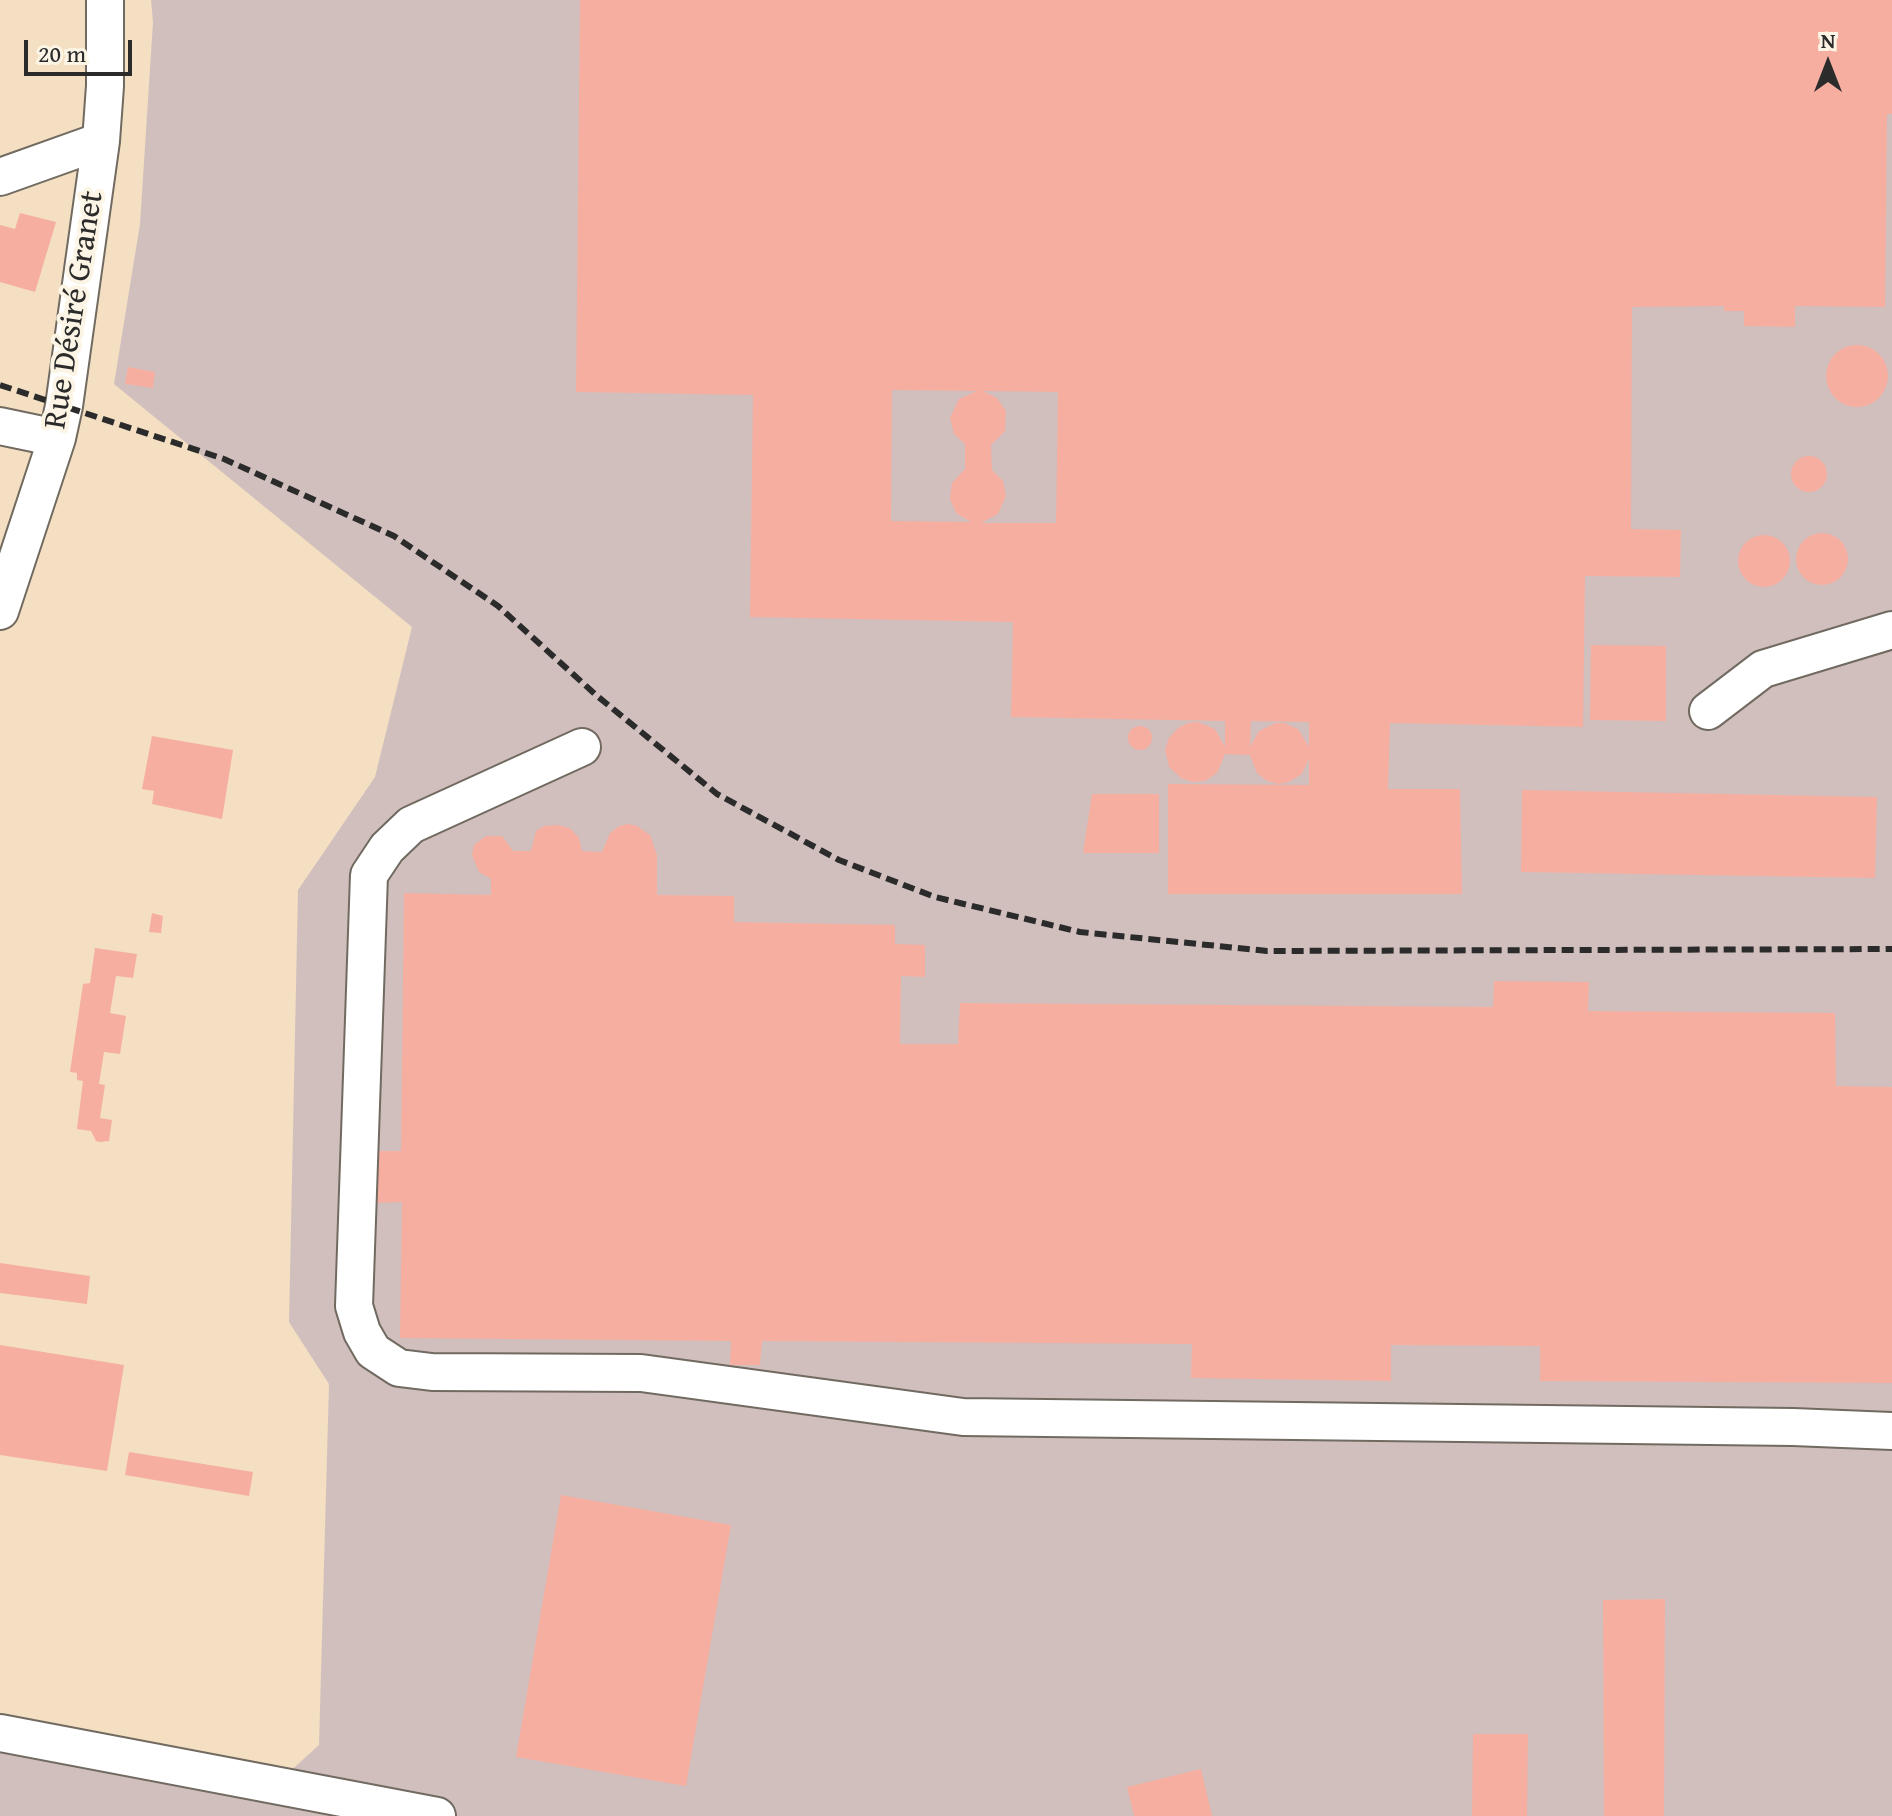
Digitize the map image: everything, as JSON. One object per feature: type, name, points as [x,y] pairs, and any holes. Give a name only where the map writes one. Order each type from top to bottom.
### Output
[{"type":"street","name":"Rue Désiré Granet","points":[[0,611],[57,438],[64,406],[101,141],[105,86],[105,0]]},
{"type":"street","points":[[0,177],[101,141]]},
{"type":"street","points":[[0,426],[57,438]]},
{"type":"street","points":[[1708,711],[1763,669],[1892,630]]},
{"type":"street","points":[[582,747],[411,825],[387,848],[369,875],[354,1306],[362,1332],[373,1351],[399,1368],[432,1372],[641,1373],[963,1417],[1793,1427],[1892,1431]]},
{"type":"street","points":[[0,1733],[437,1816]]},
{"type":"shaded area","points":[[151,0],[1892,0],[1892,1816],[0,1816],[0,1736],[275,1785],[319,1745],[329,1384],[289,1322],[298,890],[375,777],[412,627],[114,384],[140,224],[153,22]]},
{"type":"building","points":[[580,0],[1892,0],[1892,114],[1887,114],[1885,307],[1795,306],[1795,327],[1744,326],[1744,311],[1724,311],[1724,306],[1632,307],[1631,529],[1681,530],[1680,577],[1585,576],[1583,727],[1390,723],[1388,789],[1460,789],[1462,894],[1168,894],[1168,784],[1309,785],[1309,758],[1302,774],[1279,784],[1267,781],[1257,773],[1250,755],[1225,754],[1217,773],[1205,781],[1192,782],[1181,778],[1169,767],[1165,750],[1169,738],[1178,728],[1198,722],[1215,729],[1225,747],[1225,721],[1011,717],[1013,622],[750,617],[753,395],[576,392]],"holes":[[[892,390],[977,391],[959,399],[950,418],[954,434],[965,444],[965,469],[952,483],[950,499],[956,513],[971,522],[891,521]],[[983,391],[1058,392],[1056,523],[981,523],[998,514],[1006,496],[1003,481],[992,470],[991,445],[1005,431],[1006,411],[997,398]],[[1251,721],[1309,722],[1309,747],[1298,729],[1284,723],[1276,723],[1259,731],[1250,747]]]},
{"type":"building","points":[[20,213],[56,222],[35,292],[0,282],[0,225],[15,229]]},
{"type":"building","points":[[1851,345],[1863,345],[1879,354],[1886,364],[1886,388],[1879,398],[1863,407],[1851,407],[1831,393],[1826,382],[1826,370],[1840,350]]},
{"type":"building","points":[[128,367],[155,372],[153,388],[125,384]]},
{"type":"building","points":[[1809,456],[1822,461],[1827,474],[1822,487],[1809,492],[1796,487],[1791,474],[1796,461]]},
{"type":"building","points":[[1822,533],[1840,541],[1848,559],[1840,577],[1822,585],[1804,577],[1796,559],[1804,541]]},
{"type":"building","points":[[1764,535],[1782,543],[1790,561],[1782,579],[1764,587],[1746,579],[1738,561],[1746,543]]},
{"type":"building","points":[[1591,645],[1666,646],[1666,721],[1590,720]]},
{"type":"building","points":[[1140,726],[1149,729],[1152,738],[1149,747],[1140,750],[1131,747],[1128,738],[1131,729]]},
{"type":"building","points":[[152,736],[233,750],[222,819],[152,804],[154,791],[142,789]]},
{"type":"building","points":[[1522,790],[1877,797],[1875,878],[1521,872]]},
{"type":"building","points":[[1092,794],[1159,794],[1159,853],[1083,853]]},
{"type":"building","points":[[628,824],[650,835],[657,855],[657,895],[734,896],[734,922],[895,925],[895,944],[925,945],[925,977],[901,976],[900,1044],[958,1044],[960,1003],[1493,1007],[1494,981],[1589,982],[1588,1011],[1835,1013],[1836,1086],[1892,1087],[1892,1383],[1540,1381],[1540,1346],[1391,1345],[1391,1381],[1191,1378],[1192,1344],[762,1341],[760,1365],[730,1365],[731,1341],[400,1338],[402,1202],[373,1203],[374,1151],[401,1151],[404,893],[491,895],[491,879],[479,872],[472,855],[474,845],[486,836],[502,836],[513,851],[531,851],[536,831],[544,826],[559,825],[571,829],[579,838],[582,851],[602,852],[610,833]]},
{"type":"building","points":[[152,913],[163,916],[161,933],[149,932]]},
{"type":"building","points":[[95,948],[137,954],[133,978],[116,976],[110,1013],[126,1016],[120,1054],[104,1052],[99,1084],[105,1085],[100,1118],[112,1120],[109,1141],[100,1142],[96,1141],[91,1131],[77,1129],[83,1081],[77,1080],[77,1073],[70,1072],[83,984],[90,983]]},
{"type":"building","points":[[0,1263],[90,1276],[87,1304],[0,1293]]},
{"type":"building","points":[[0,1345],[124,1365],[107,1471],[0,1455]]},
{"type":"building","points":[[129,1452],[253,1472],[249,1496],[125,1475]]},
{"type":"building","points":[[561,1495],[731,1525],[686,1786],[516,1757]]},
{"type":"building","points":[[1665,1599],[1664,1816],[1604,1816],[1603,1600]]},
{"type":"building","points":[[1473,1734],[1528,1734],[1527,1816],[1472,1816]]},
{"type":"building","points":[[1201,1769],[1212,1816],[1134,1816],[1127,1787]]},
{"type":"railway","points":[[0,385],[224,459],[394,536],[498,606],[596,695],[717,794],[839,860],[935,897],[1080,932],[1267,951],[1892,949]]}]
